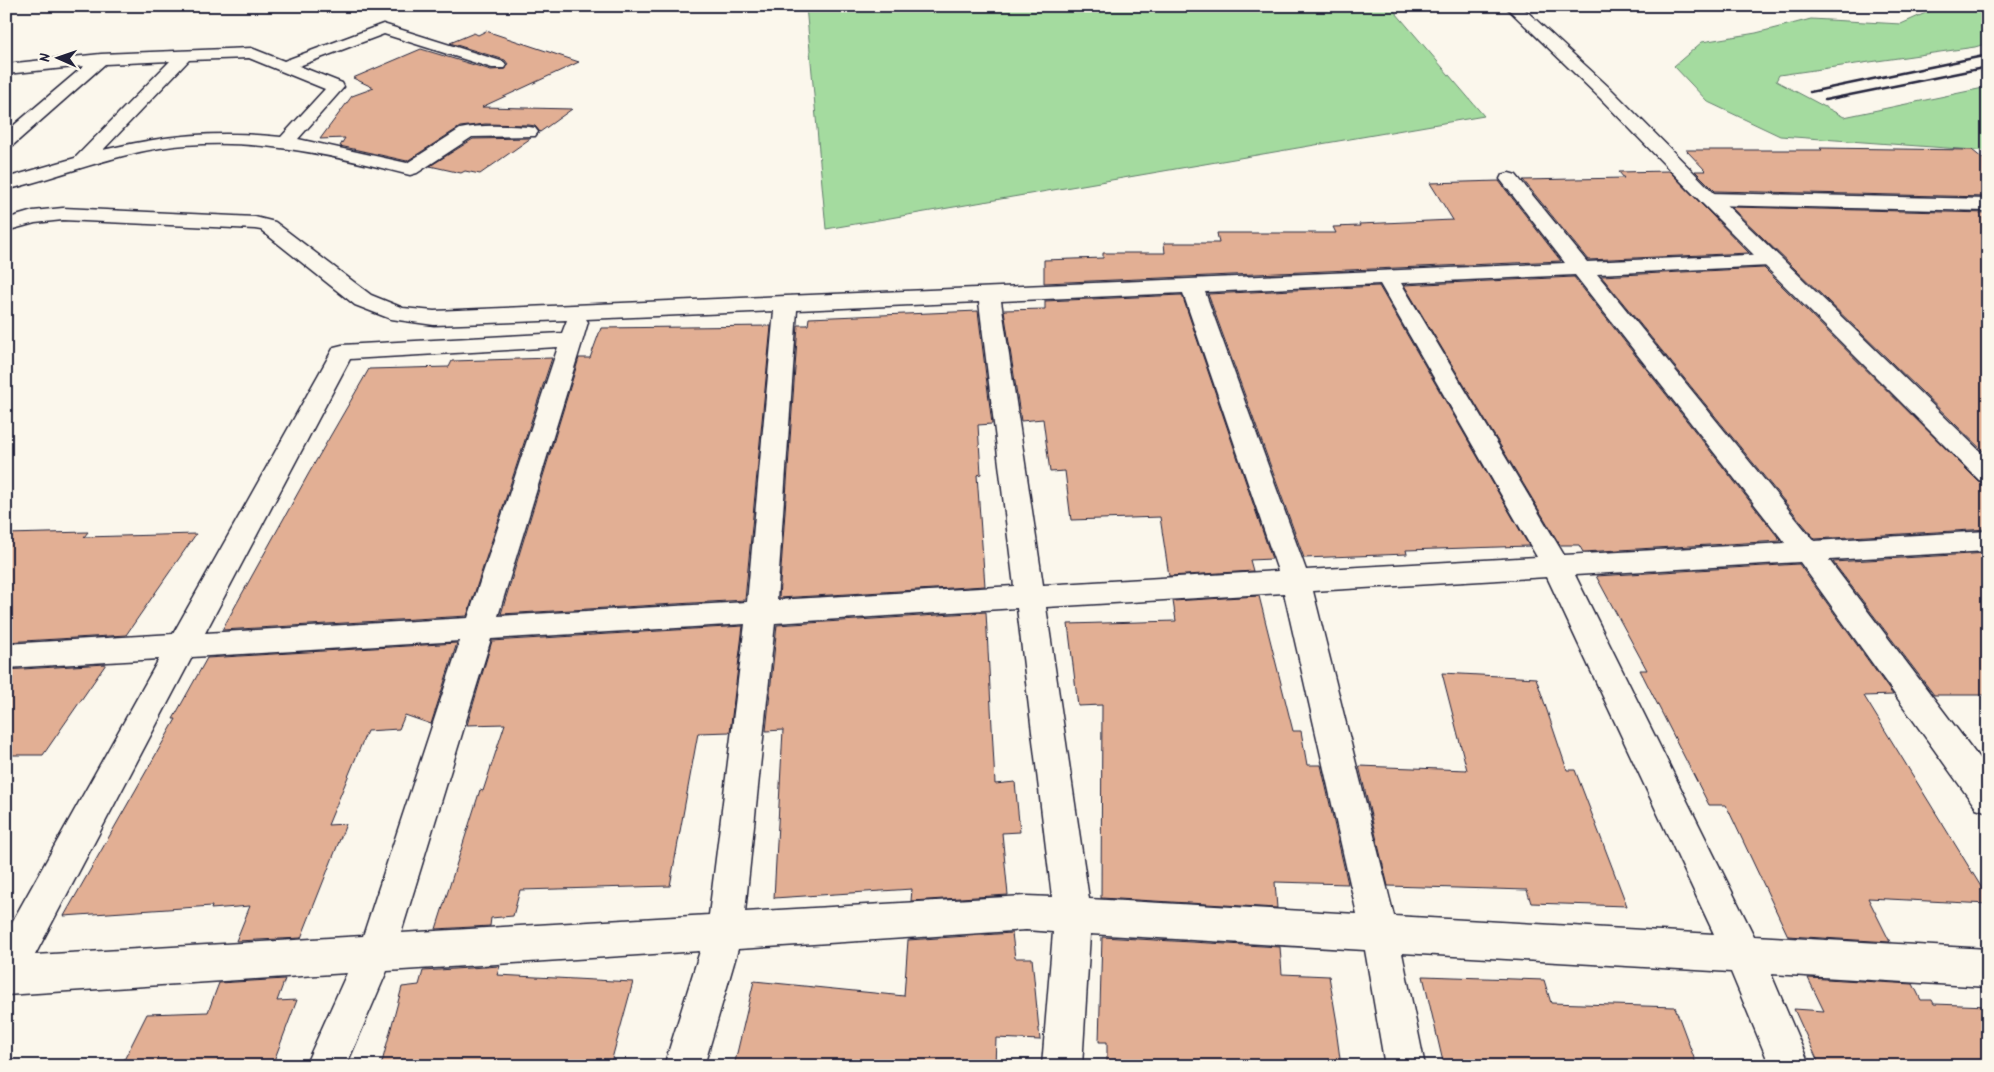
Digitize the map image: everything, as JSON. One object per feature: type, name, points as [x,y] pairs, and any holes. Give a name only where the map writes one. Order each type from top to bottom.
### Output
[{"type":"street","points":[[1512,6],[1612,101],[1770,260],[1988,474]]},
{"type":"street","points":[[284,66],[383,29],[498,65]]},
{"type":"street","points":[[6,69],[101,59],[251,53],[336,87],[287,141]]},
{"type":"street","points":[[81,162],[185,55]]},
{"type":"street","points":[[6,142],[101,59]]},
{"type":"street","points":[[6,184],[81,162],[160,143],[202,138],[287,141],[410,169],[466,133],[476,131],[529,132]]},
{"type":"street","points":[[1509,179],[1807,551],[1988,797]]},
{"type":"street","points":[[1709,199],[1988,205]]},
{"type":"street","points":[[6,225],[33,217],[63,214],[255,223],[268,226],[364,300],[399,314],[434,318],[576,326]]},
{"type":"street","points":[[6,971],[342,352],[786,304],[1770,260]]},
{"type":"street","points":[[1387,277],[1556,566],[1743,954],[1790,1066]]},
{"type":"street","points":[[1192,286],[1296,582],[1380,933],[1405,1066]]},
{"type":"street","points":[[989,295],[1073,915],[1062,1066]]},
{"type":"street","points":[[684,1066],[726,931],[760,613],[786,304]]},
{"type":"street","points":[[325,1066],[376,953],[576,326]]},
{"type":"street","points":[[6,656],[1988,541]]},
{"type":"street","points":[[6,976],[1026,913],[1988,968]]},
{"type":"green space","points":[[806,6],[1390,6],[1484,116],[826,229]]},
{"type":"green space","points":[[1941,6],[1988,6],[1988,43],[1975,47],[1779,75],[1776,81],[1844,117],[1988,87],[1988,151],[1780,136],[1708,102],[1674,66],[1702,42],[1756,33],[1811,19],[1901,24]]},
{"type":"building","points":[[486,31],[579,62],[482,107],[572,109],[540,132],[535,126],[529,125],[485,124],[460,127],[407,161],[340,146],[345,138],[320,139],[352,96],[374,88],[353,78],[421,49],[491,70],[506,69],[508,64],[505,60],[450,43],[474,33],[478,35]]},
{"type":"building","points":[[531,138],[480,174],[465,171],[461,173],[430,166],[473,139]]},
{"type":"building","points":[[1820,148],[1972,150],[1988,163],[1988,197],[1715,191],[1695,171],[1706,171],[1686,150],[1822,150]]},
{"type":"building","points":[[1669,171],[1749,253],[1588,260],[1523,180],[1624,178],[1619,172]]},
{"type":"building","points":[[1499,181],[1561,261],[1044,283],[1044,260],[1103,258],[1103,253],[1165,253],[1164,243],[1219,243],[1217,233],[1336,233],[1333,227],[1453,220],[1430,183]]},
{"type":"building","points":[[1731,207],[1988,213],[1988,456]]},
{"type":"building","points":[[1764,268],[1978,481],[1988,485],[1988,529],[1815,539],[1601,276]]},
{"type":"building","points":[[1574,277],[1781,541],[1583,552],[1579,545],[1560,545],[1404,285]]},
{"type":"building","points":[[1379,286],[1529,546],[1406,550],[1407,554],[1304,558],[1208,294]]},
{"type":"building","points":[[1182,295],[1272,559],[1250,560],[1253,571],[1169,576],[1160,517],[1071,520],[1065,471],[1050,472],[1043,419],[1021,421],[1004,310],[1045,309],[1045,301]]},
{"type":"building","points":[[978,311],[992,424],[978,425],[981,474],[977,475],[985,586],[779,598],[798,325],[808,325],[809,318]]},
{"type":"building","points":[[771,326],[745,600],[501,614],[579,358],[590,358],[601,328]]},
{"type":"building","points":[[552,358],[467,616],[222,630],[369,369],[449,367],[452,361]]},
{"type":"building","points":[[88,532],[84,537],[196,534],[126,635],[6,642],[6,534]]},
{"type":"building","points":[[1988,553],[1988,695],[1934,695],[1833,562]]},
{"type":"building","points":[[1799,564],[1893,695],[1864,696],[1988,898],[1988,904],[1868,898],[1890,942],[1788,936],[1726,805],[1709,805],[1640,670],[1647,670],[1596,576]]},
{"type":"building","points":[[1259,596],[1293,731],[1301,731],[1307,765],[1321,765],[1348,884],[1275,882],[1277,908],[1101,898],[1102,705],[1078,706],[1068,624],[1176,621],[1173,601]]},
{"type":"building","points":[[986,612],[995,784],[1015,782],[1020,832],[1002,833],[1008,895],[911,901],[912,889],[774,898],[783,730],[766,731],[777,625]]},
{"type":"building","points":[[743,626],[730,732],[698,733],[670,886],[520,890],[513,916],[491,918],[490,926],[436,929],[480,790],[483,791],[505,724],[467,725],[492,641]]},
{"type":"building","points":[[457,643],[431,724],[405,715],[399,729],[367,731],[328,825],[346,824],[301,938],[236,941],[250,906],[211,909],[212,906],[64,916],[176,719],[173,719],[207,658]]},
{"type":"building","points":[[106,664],[43,755],[6,755],[6,670]]},
{"type":"building","points":[[1442,673],[1536,678],[1567,770],[1575,770],[1627,906],[1531,903],[1527,890],[1388,886],[1359,766],[1467,770]]},
{"type":"building","points":[[1012,933],[1015,958],[1032,958],[1040,1040],[996,1038],[995,1066],[734,1066],[754,981],[904,996],[908,940]]},
{"type":"building","points":[[1102,937],[1280,947],[1282,974],[1329,976],[1338,1029],[1336,1029],[1341,1066],[1107,1066],[1107,1042],[1099,1042]]},
{"type":"building","points":[[500,966],[497,975],[633,982],[610,1066],[381,1066],[402,987],[419,985],[423,971]]},
{"type":"building","points":[[1423,976],[1544,980],[1551,1003],[1675,1007],[1697,1066],[1444,1066]]},
{"type":"building","points":[[1808,978],[1913,984],[1921,1000],[1932,1000],[1934,1004],[1988,1006],[1988,1066],[1820,1066],[1794,1009],[1824,1011]]},
{"type":"building","points":[[285,979],[277,1001],[297,1000],[272,1066],[121,1066],[147,1014],[208,1012],[219,983]]},
{"type":"railway","points":[[1810,92],[1988,55]]},
{"type":"railway","points":[[1825,100],[1988,67]]}]
